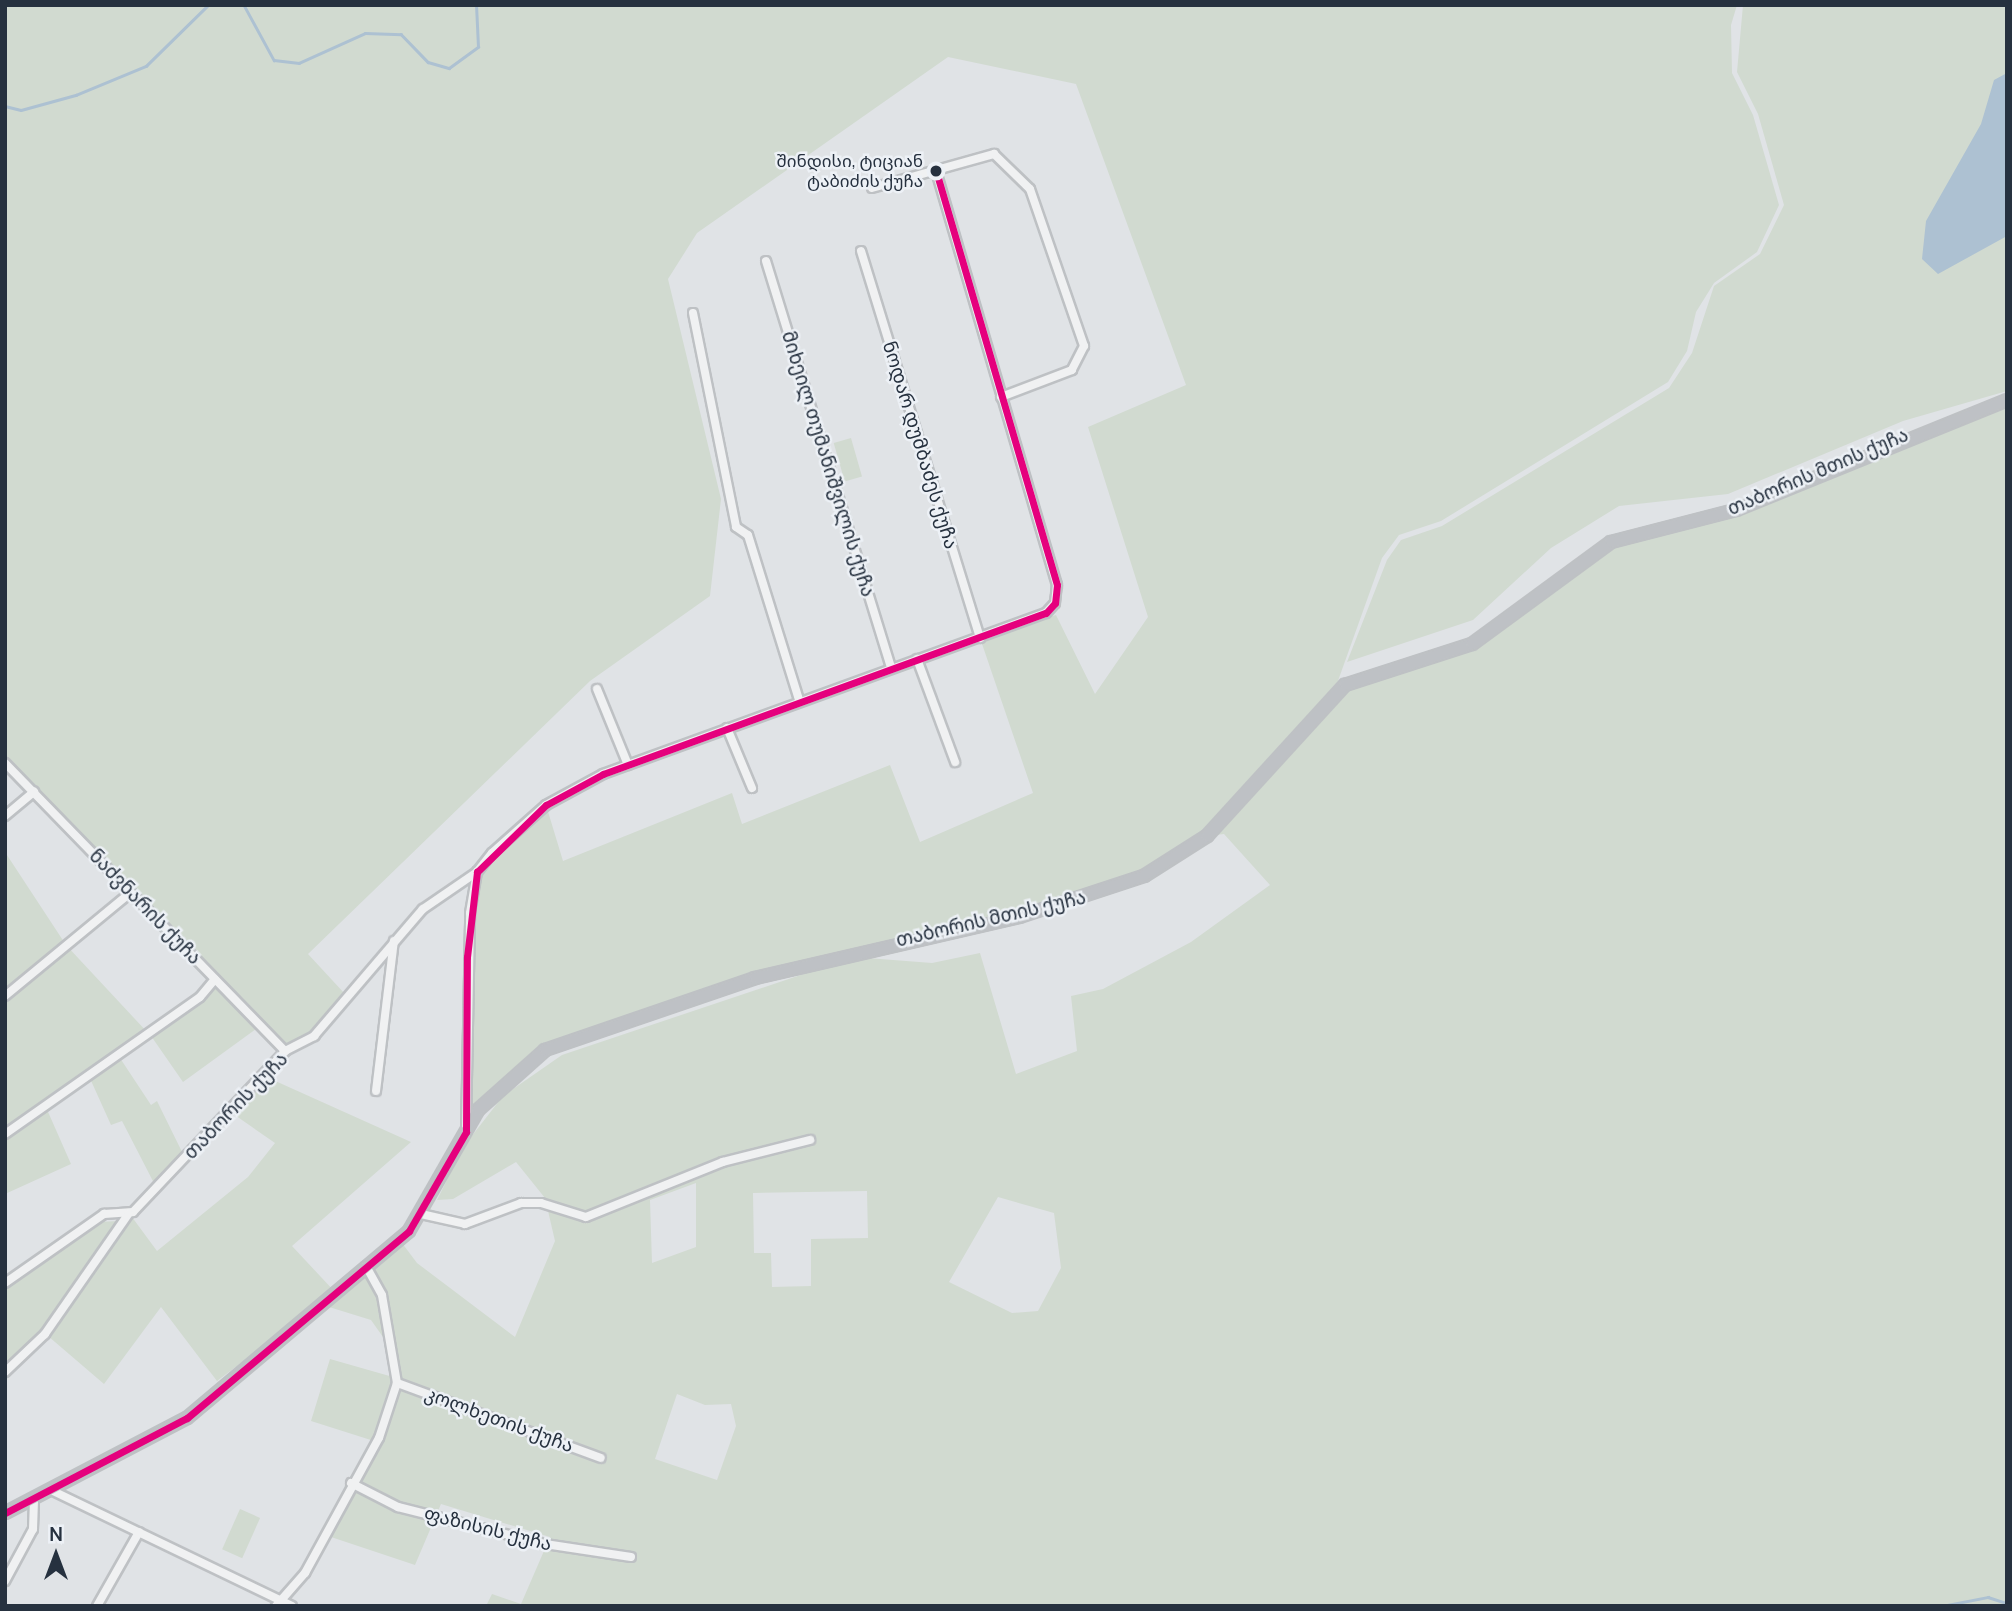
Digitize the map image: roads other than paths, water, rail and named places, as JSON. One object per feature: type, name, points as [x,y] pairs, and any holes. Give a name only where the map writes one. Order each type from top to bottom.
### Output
[{"type":"main road","name":"თაბორის მთის ქუჩა","points":[[5,1513],[34,1501],[187,1418],[366,1266],[421,1214],[466,1132],[514,1073],[572,1037],[830,956],[1019,917],[1144,876],[1207,836],[1345,685],[1472,644],[1611,542],[1736,510],[2007,400]]},
{"type":"street","points":[[872,188],[994,154],[1003,159],[1033,196],[1083,338],[1072,370],[1001,397],[936,171]]},
{"type":"street","name":"ნოდარ დუმბაძეს ქუჩა","points":[[861,251],[980,638]]},
{"type":"street","name":"მიხეილ თუმანიშვილის ქუჩა","points":[[766,261],[891,667]]},
{"type":"street","points":[[693,313],[736,527],[748,535],[799,700]]},
{"type":"street","name":"თაბორის ქუჩა","points":[[5,1372],[45,1334],[129,1213],[285,1051],[314,1036],[394,940],[446,889],[477,873],[546,805],[628,765],[799,700],[1046,613],[1055,603],[1057,585],[1001,397]]},
{"type":"street","points":[[917,659],[955,762]]},
{"type":"street","points":[[597,689],[628,765]]},
{"type":"street","points":[[727,728],[752,788]]},
{"type":"street","name":"ნაძვნარის ქუჩა","points":[[5,763],[285,1051]]},
{"type":"street","points":[[5,816],[34,793]]},
{"type":"street","points":[[466,1132],[467,957],[477,873]]},
{"type":"street","points":[[5,996],[131,892]]},
{"type":"street","points":[[376,1091],[394,940]]},
{"type":"street","points":[[5,1134],[200,997],[215,979]]},
{"type":"street","points":[[421,1214],[465,1224],[521,1203],[541,1203],[586,1217],[723,1162],[810,1140]]},
{"type":"street","points":[[5,1283],[104,1214],[129,1213]]},
{"type":"street","points":[[279,1605],[379,1438],[397,1383],[382,1295],[366,1266]]},
{"type":"street","name":"კოლხეთის ქუჩა","points":[[397,1383],[601,1458]]},
{"type":"street","name":"ფაზისის ქუჩა","points":[[351,1483],[398,1507],[545,1544],[631,1557]]},
{"type":"street","points":[[53,1491],[139,1532],[279,1605],[292,1606]]},
{"type":"street","points":[[5,1581],[33,1529],[34,1501]]},
{"type":"street","points":[[97,1606],[139,1532]]},
{"type":"water","points":[[2007,73],[2007,236],[1938,274],[1922,259],[1926,221],[1981,124],[1994,80]]},
{"type":"waterway","points":[[5,106],[21,110],[76,95],[146,66],[208,5]]},
{"type":"waterway","points":[[244,5],[274,60],[299,63],[365,33],[401,34],[428,62],[449,68],[478,47],[476,5]]},
{"type":"waterway","points":[[1942,1606],[1988,1597],[2007,1603]]},
{"type":"place","name":"შინდისი, ტიციან ტაბიძის ქუჩა","points":[[936,171]]}]
